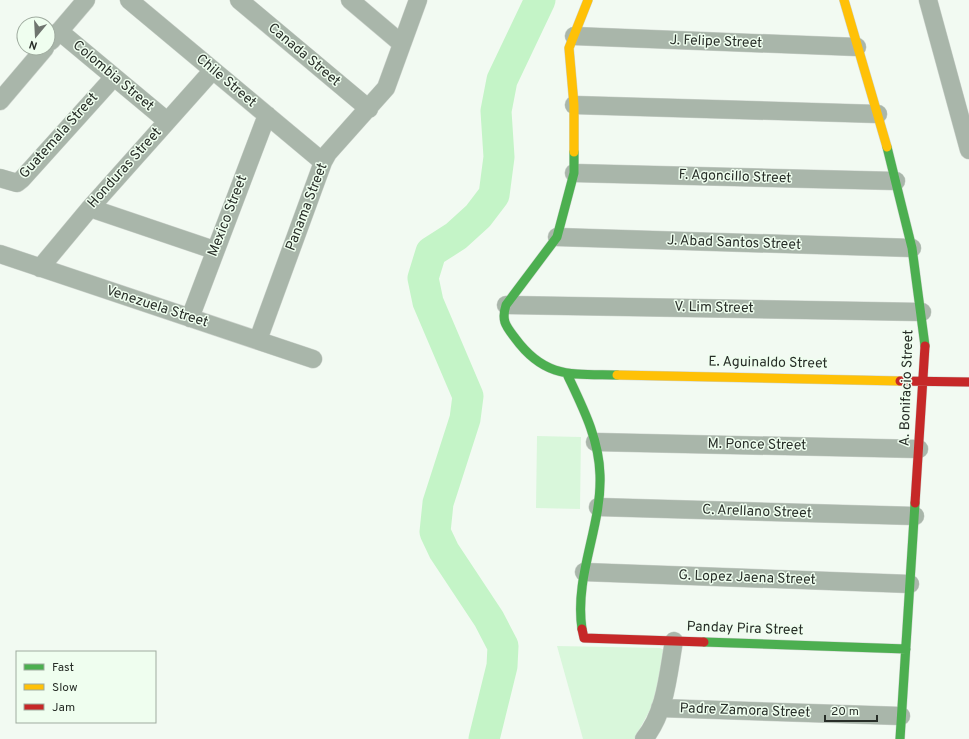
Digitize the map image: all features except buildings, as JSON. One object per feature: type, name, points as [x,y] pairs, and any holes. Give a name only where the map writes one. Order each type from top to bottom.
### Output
[{"type":"street","points":[[56,36],[86,0]]},
{"type":"street","name":"Chile Street","points":[[129,0],[324,162]]},
{"type":"street","name":"Canada Street","points":[[239,0],[369,109]]},
{"type":"street","points":[[350,0],[402,44]]},
{"type":"street","name":"Panama Street","points":[[258,340],[328,153],[369,109],[386,88],[418,0]]},
{"type":"street","points":[[506,304],[557,238],[574,173],[574,105],[569,48],[588,0]]},
{"type":"street","name":"A. Bonifacio Street","points":[[844,0],[878,114],[896,181],[912,248],[922,312],[924,347],[920,448],[900,739]]},
{"type":"street","points":[[928,0],[969,150]]},
{"type":"street","name":"J. Felipe Street","points":[[574,36],[857,47]]},
{"type":"street","name":"Colombia Street","points":[[56,39],[114,77],[167,121]]},
{"type":"street","points":[[0,101],[38,56]]},
{"type":"street","name":"Honduras Street","points":[[40,268],[90,208],[213,70]]},
{"type":"street","name":"Guatemala Street","points":[[0,178],[17,183],[22,179],[114,77]]},
{"type":"street","points":[[574,105],[878,114]]},
{"type":"street","name":"Mexico Street","points":[[190,318],[214,250],[267,115]]},
{"type":"street","name":"F. Agoncillo Street","points":[[574,173],[896,181]]},
{"type":"street","points":[[90,208],[214,250]]},
{"type":"street","name":"J. Abad Santos Street","points":[[557,238],[912,248]]},
{"type":"street","name":"Venezuela Street","points":[[0,254],[313,359]]},
{"type":"street","name":"V. Lim Street","points":[[506,304],[922,312]]},
{"type":"street","name":"E. Aguinaldo Street","points":[[506,304],[503,314],[505,324],[521,346],[543,366],[554,371],[567,374],[969,382]]},
{"type":"street","points":[[567,374],[595,442],[599,459],[600,485],[598,508],[584,572]]},
{"type":"street","name":"M. Ponce Street","points":[[595,442],[920,448]]},
{"type":"street","name":"C. Arellano Street","points":[[598,508],[915,516]]},
{"type":"street","name":"G. Lopez Jaena Street","points":[[584,572],[910,584]]},
{"type":"street","name":"Panday Pira Street","points":[[584,572],[581,590],[580,614],[584,638],[906,649]]},
{"type":"street","points":[[644,739],[660,708],[667,684],[674,641]]},
{"type":"street","name":"Padre Zamora Street","points":[[660,708],[901,716]]},
{"type":"green space","points":[[537,436],[581,437],[580,509],[536,508]]},
{"type":"green space","points":[[557,646],[660,648],[664,650],[655,701],[634,739],[583,739]]},
{"type":"waterway","points":[[484,739],[502,666],[503,646],[489,619],[444,551],[435,532],[438,503],[465,419],[468,396],[428,302],[423,278],[431,252],[456,236],[478,216],[494,195],[499,157],[496,111],[502,80],[540,0]]},
{"type":"traffic: fast","points":[[887,147],[912,248],[925,346]]},
{"type":"traffic: fast","points":[[574,152],[574,173],[557,237],[506,305],[504,319],[509,330],[526,351],[537,361],[549,367],[560,372],[573,374],[617,375]]},
{"type":"traffic: fast","points":[[567,374],[584,410],[593,435],[597,448],[600,475],[597,514],[582,590],[582,629]]},
{"type":"traffic: fast","points":[[900,739],[915,503]]},
{"type":"traffic: fast","points":[[704,642],[906,649]]},
{"type":"traffic: slow","points":[[574,152],[574,105],[569,48],[588,0]]},
{"type":"traffic: slow","points":[[844,0],[887,147]]},
{"type":"traffic: slow","points":[[617,375],[900,381]]},
{"type":"traffic: jam","points":[[915,503],[925,346]]},
{"type":"traffic: jam","points":[[900,381],[969,382]]},
{"type":"traffic: jam","points":[[582,629],[584,638],[704,642]]}]
